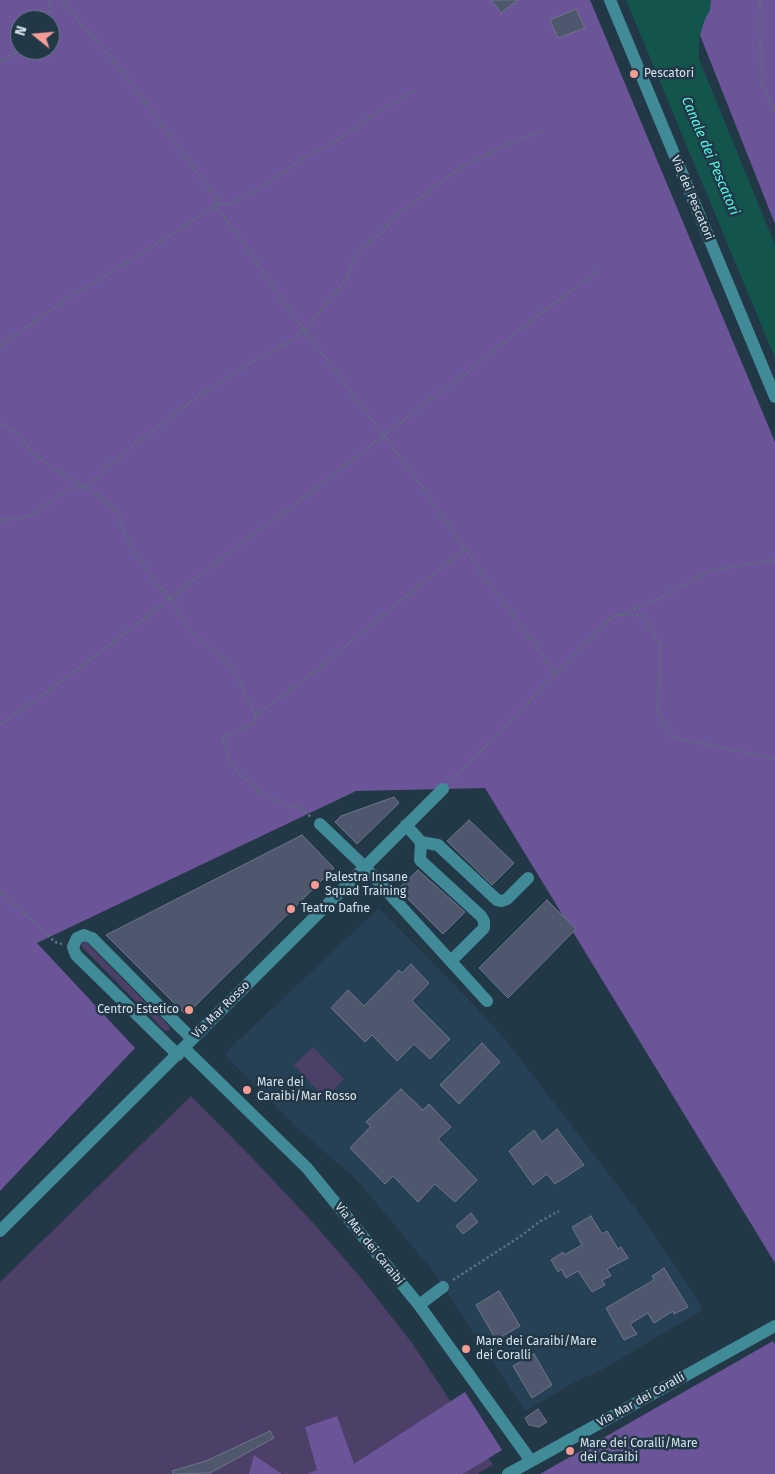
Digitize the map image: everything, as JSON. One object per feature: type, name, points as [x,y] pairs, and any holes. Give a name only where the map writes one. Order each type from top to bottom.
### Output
[{"type":"street","name":"Via dei Pescatori","points":[[610,0],[775,397]]},
{"type":"street","name":"Via Mar Rosso","points":[[0,1231],[443,789]]},
{"type":"street","points":[[320,824],[365,867],[487,1001]]},
{"type":"street","points":[[406,825],[421,842],[438,845],[497,900],[507,899],[528,878]]},
{"type":"street","points":[[421,842],[420,860],[481,916],[484,921],[484,928],[451,961]]},
{"type":"street","name":"Via Mar dei Caraibi","points":[[185,1047],[92,938],[84,934],[76,938],[73,947],[76,955],[185,1047],[302,1162],[419,1305],[530,1461]]},
{"type":"street","points":[[419,1305],[443,1287]]},
{"type":"street","name":"Via Mar dei Coralli","points":[[508,1474],[775,1326]]},
{"type":"path","points":[[63,0],[77,20],[114,61],[223,205],[229,204],[257,190],[303,159],[339,139],[415,90]]},
{"type":"path","points":[[760,0],[763,88],[775,112]]},
{"type":"path","points":[[0,520],[18,519],[35,513],[61,494],[75,487],[85,487],[96,479],[110,463],[200,394],[294,339],[305,330],[346,279],[356,254],[395,217],[458,169],[503,146],[544,130]]},
{"type":"path","points":[[0,345],[73,294],[139,255],[220,203]]},
{"type":"path","points":[[216,206],[556,674]]},
{"type":"path","points":[[0,725],[30,705],[471,370],[541,313],[599,272]]},
{"type":"path","points":[[0,424],[17,433],[32,452],[50,466],[103,499],[116,512],[132,549],[157,584],[171,598],[180,616],[194,636],[226,660],[239,679],[244,696],[256,715]]},
{"type":"path","points":[[320,824],[298,806],[291,808],[260,793],[229,763],[223,737],[253,724],[256,715],[305,679],[464,549]]},
{"type":"path","points":[[613,618],[658,599],[712,570],[775,560]]},
{"type":"path","points":[[443,789],[614,616],[642,615],[660,644],[658,713],[672,737],[775,759]]},
{"type":"path","points":[[0,891],[55,942],[73,947]]},
{"type":"path","points":[[443,1287],[521,1236],[539,1222],[559,1211]]},
{"type":"shaded area","points":[[0,0],[590,0],[775,442],[775,1263],[485,788],[356,791],[37,943],[135,1048],[0,1191]]},
{"type":"shaded area","points":[[686,0],[775,0],[775,224]]},
{"type":"shaded area","points":[[379,908],[471,1002],[508,1043],[635,1208],[693,1292],[703,1310],[596,1373],[580,1379],[525,1411],[433,1271],[357,1180],[294,1125],[224,1054]]},
{"type":"shaded area","points":[[83,942],[87,943],[169,1026],[170,1030],[165,1031],[82,947],[81,944]]},
{"type":"shaded area","points":[[313,1047],[344,1079],[325,1098],[294,1065]]},
{"type":"shaded area","points":[[191,1096],[258,1164],[361,1278],[412,1343],[493,1465],[477,1474],[0,1474],[0,1282]]},
{"type":"shaded area","points":[[773,1341],[775,1345],[775,1474],[540,1474]]},
{"type":"shaded area","points":[[465,1392],[502,1450],[463,1474],[307,1474],[317,1470],[305,1427],[337,1416],[354,1464]]},
{"type":"shaded area","points":[[254,1455],[282,1474],[249,1474]]},
{"type":"water","name":"Canale dei Pescatori","points":[[626,0],[711,0],[710,10],[699,39],[699,59],[775,245],[775,358]]},
{"type":"building","points":[[491,0],[518,0],[501,13]]},
{"type":"building","points":[[576,9],[585,28],[558,38],[550,20]]},
{"type":"building","points":[[394,797],[399,803],[357,844],[335,822],[341,816]]},
{"type":"building","points":[[469,820],[514,863],[492,885],[447,841]]},
{"type":"building","points":[[302,835],[334,868],[186,1015],[106,935]]},
{"type":"building","points":[[418,870],[465,912],[443,934],[398,889]]},
{"type":"building","points":[[547,900],[576,929],[508,998],[479,968]]},
{"type":"building","points":[[411,964],[429,983],[412,1001],[450,1039],[430,1059],[414,1044],[397,1061],[372,1035],[365,1042],[331,1008],[348,990],[364,1006],[399,970],[402,973]]},
{"type":"building","points":[[482,1043],[500,1062],[459,1104],[440,1085]]},
{"type":"building","points":[[401,1089],[423,1110],[429,1104],[451,1127],[438,1139],[477,1180],[455,1202],[435,1184],[418,1202],[393,1176],[385,1184],[350,1148],[371,1126],[366,1122]]},
{"type":"building","points":[[557,1129],[584,1165],[555,1184],[547,1174],[533,1185],[509,1151],[534,1130],[542,1142]]},
{"type":"building","points":[[471,1213],[478,1222],[463,1234],[456,1226]]},
{"type":"building","points":[[591,1216],[602,1234],[607,1231],[618,1249],[621,1247],[628,1258],[607,1269],[611,1276],[602,1280],[605,1285],[592,1292],[578,1271],[566,1278],[561,1269],[558,1272],[551,1260],[563,1252],[564,1255],[582,1245],[572,1227]]},
{"type":"building","points":[[664,1268],[688,1307],[674,1314],[673,1311],[654,1323],[648,1313],[630,1324],[637,1334],[624,1340],[606,1308],[654,1280],[652,1276]]},
{"type":"building","points":[[499,1291],[520,1326],[496,1340],[476,1305]]},
{"type":"building","points":[[534,1354],[552,1385],[532,1398],[513,1366]]},
{"type":"building","points":[[538,1409],[547,1422],[539,1427],[529,1425],[525,1418]]},
{"type":"building","points":[[270,1431],[274,1438],[210,1473],[173,1474],[172,1471],[206,1461]]},
{"type":"place","name":"Pescatori","points":[[634,74]]},
{"type":"place","name":"Palestra Insane Squad Training","points":[[315,885]]},
{"type":"place","name":"Teatro Dafne","points":[[291,909]]},
{"type":"place","name":"Centro Estetico","points":[[189,1010]]},
{"type":"place","name":"Mare dei Caraibi/Mar Rosso","points":[[247,1090]]},
{"type":"place","name":"Mare dei Caraibi/Mare dei Coralli","points":[[466,1349]]},
{"type":"place","name":"Mare dei Coralli/Mare dei Caraibi","points":[[570,1451]]}]
